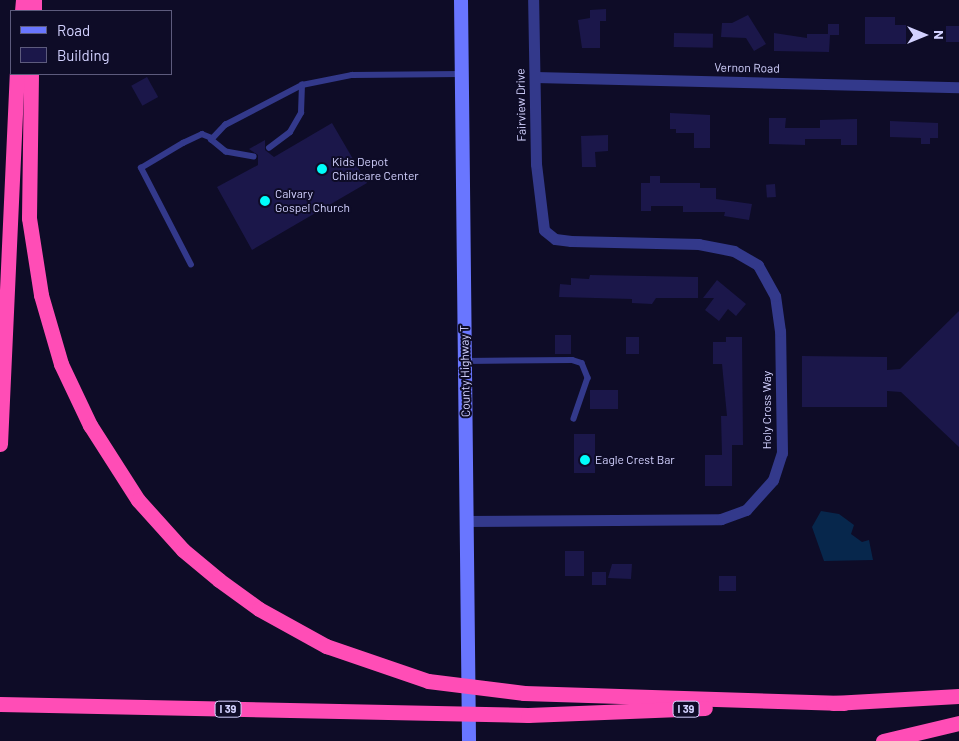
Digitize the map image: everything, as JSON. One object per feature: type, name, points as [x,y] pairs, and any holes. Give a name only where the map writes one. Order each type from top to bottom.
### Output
[{"type":"highway","points":[[0,444],[17,75]]},
{"type":"highway","points":[[31,75],[29,218],[40,295],[74,396],[113,465],[183,550],[246,600],[326,646],[428,681],[524,693],[844,703]]},
{"type":"highway","name":"I 39","points":[[0,704],[528,716],[844,703],[959,696]]},
{"type":"highway","points":[[883,741],[959,723]]},
{"type":"main road","name":"County Highway T","points":[[460,0],[469,741]]},
{"type":"street","name":"Fairview Drive","points":[[533,0],[540,210]]},
{"type":"street","name":"Vernon Road","points":[[535,77],[959,87]]},
{"type":"street","name":"Holy Cross Way","points":[[466,521],[721,519],[746,510],[773,480],[782,453],[780,331],[775,296],[758,265],[734,251],[699,244],[555,239],[544,230],[540,210]]},
{"type":"lane","points":[[212,138],[225,125],[302,85],[352,75],[461,74]]},
{"type":"lane","points":[[269,148],[290,132],[301,113],[302,85]]},
{"type":"lane","points":[[191,265],[141,168],[202,134],[212,138],[226,152],[254,157]]},
{"type":"lane","points":[[464,361],[572,360],[582,363],[588,378],[574,419]]},
{"type":"water","points":[[821,511],[839,514],[854,525],[851,534],[862,542],[869,540],[873,560],[824,561],[812,527]]},
{"type":"building","points":[[606,9],[606,21],[600,21],[600,48],[582,48],[578,20],[590,18],[590,10]]},
{"type":"building","points":[[748,15],[766,44],[754,51],[746,38],[721,37],[722,23],[732,23]]},
{"type":"building","points":[[865,17],[895,17],[895,25],[906,25],[906,44],[865,44]]},
{"type":"building","points":[[828,24],[839,24],[839,35],[830,35],[829,52],[774,51],[774,33],[807,38],[807,34],[828,34]]},
{"type":"building","points":[[946,26],[959,26],[959,42],[946,42]]},
{"type":"building","points":[[674,33],[713,34],[713,48],[674,47]]},
{"type":"building","points":[[147,77],[158,97],[142,106],[131,86]]},
{"type":"building","points":[[670,113],[710,115],[710,148],[694,148],[694,133],[676,133],[676,129],[670,129]]},
{"type":"building","points":[[769,118],[786,118],[785,128],[820,128],[820,120],[857,119],[857,145],[841,145],[841,139],[805,139],[805,145],[769,144]]},
{"type":"building","points":[[890,121],[938,123],[938,138],[930,138],[930,144],[921,144],[921,138],[890,137]]},
{"type":"building","points":[[332,123],[367,183],[252,250],[217,187],[258,165],[258,155],[249,149],[265,140],[265,150],[274,157]]},
{"type":"building","points":[[608,135],[608,151],[595,152],[596,167],[582,167],[581,136]]},
{"type":"building","points":[[650,176],[660,176],[660,183],[700,183],[700,188],[716,188],[716,199],[752,204],[749,220],[724,216],[725,212],[683,212],[683,206],[651,206],[651,211],[641,211],[641,183],[650,183]]},
{"type":"building","points":[[775,184],[776,197],[767,198],[766,185]]},
{"type":"building","points":[[590,275],[698,277],[698,298],[656,298],[652,304],[632,303],[632,299],[559,297],[560,284],[571,285],[571,278],[589,279]]},
{"type":"building","points":[[717,280],[746,304],[736,316],[728,309],[719,321],[705,310],[714,298],[703,298]]},
{"type":"building","points":[[959,311],[959,447],[901,392],[887,391],[887,407],[802,407],[802,356],[887,357],[887,370],[900,369]]},
{"type":"building","points":[[555,335],[571,335],[571,354],[555,354]]},
{"type":"building","points":[[626,337],[639,337],[639,354],[626,354]]},
{"type":"building","points":[[726,337],[742,337],[743,445],[732,445],[732,486],[705,486],[705,455],[722,455],[721,416],[727,416],[722,364],[713,364],[713,342],[726,342]]},
{"type":"building","points":[[590,390],[618,390],[618,409],[590,409]]},
{"type":"building","points":[[574,434],[595,434],[595,473],[574,473]]},
{"type":"building","points":[[565,551],[584,551],[584,576],[565,576]]},
{"type":"building","points":[[612,564],[632,564],[631,579],[608,578]]},
{"type":"building","points":[[592,572],[606,572],[606,585],[592,585]]},
{"type":"building","points":[[719,576],[736,576],[736,591],[719,591]]},
{"type":"place","name":"Kids Depot Childcare Center","points":[[322,169]]},
{"type":"place","name":"Calvary Gospel Church","points":[[265,201]]},
{"type":"place","name":"Eagle Crest Bar","points":[[585,460]]}]
